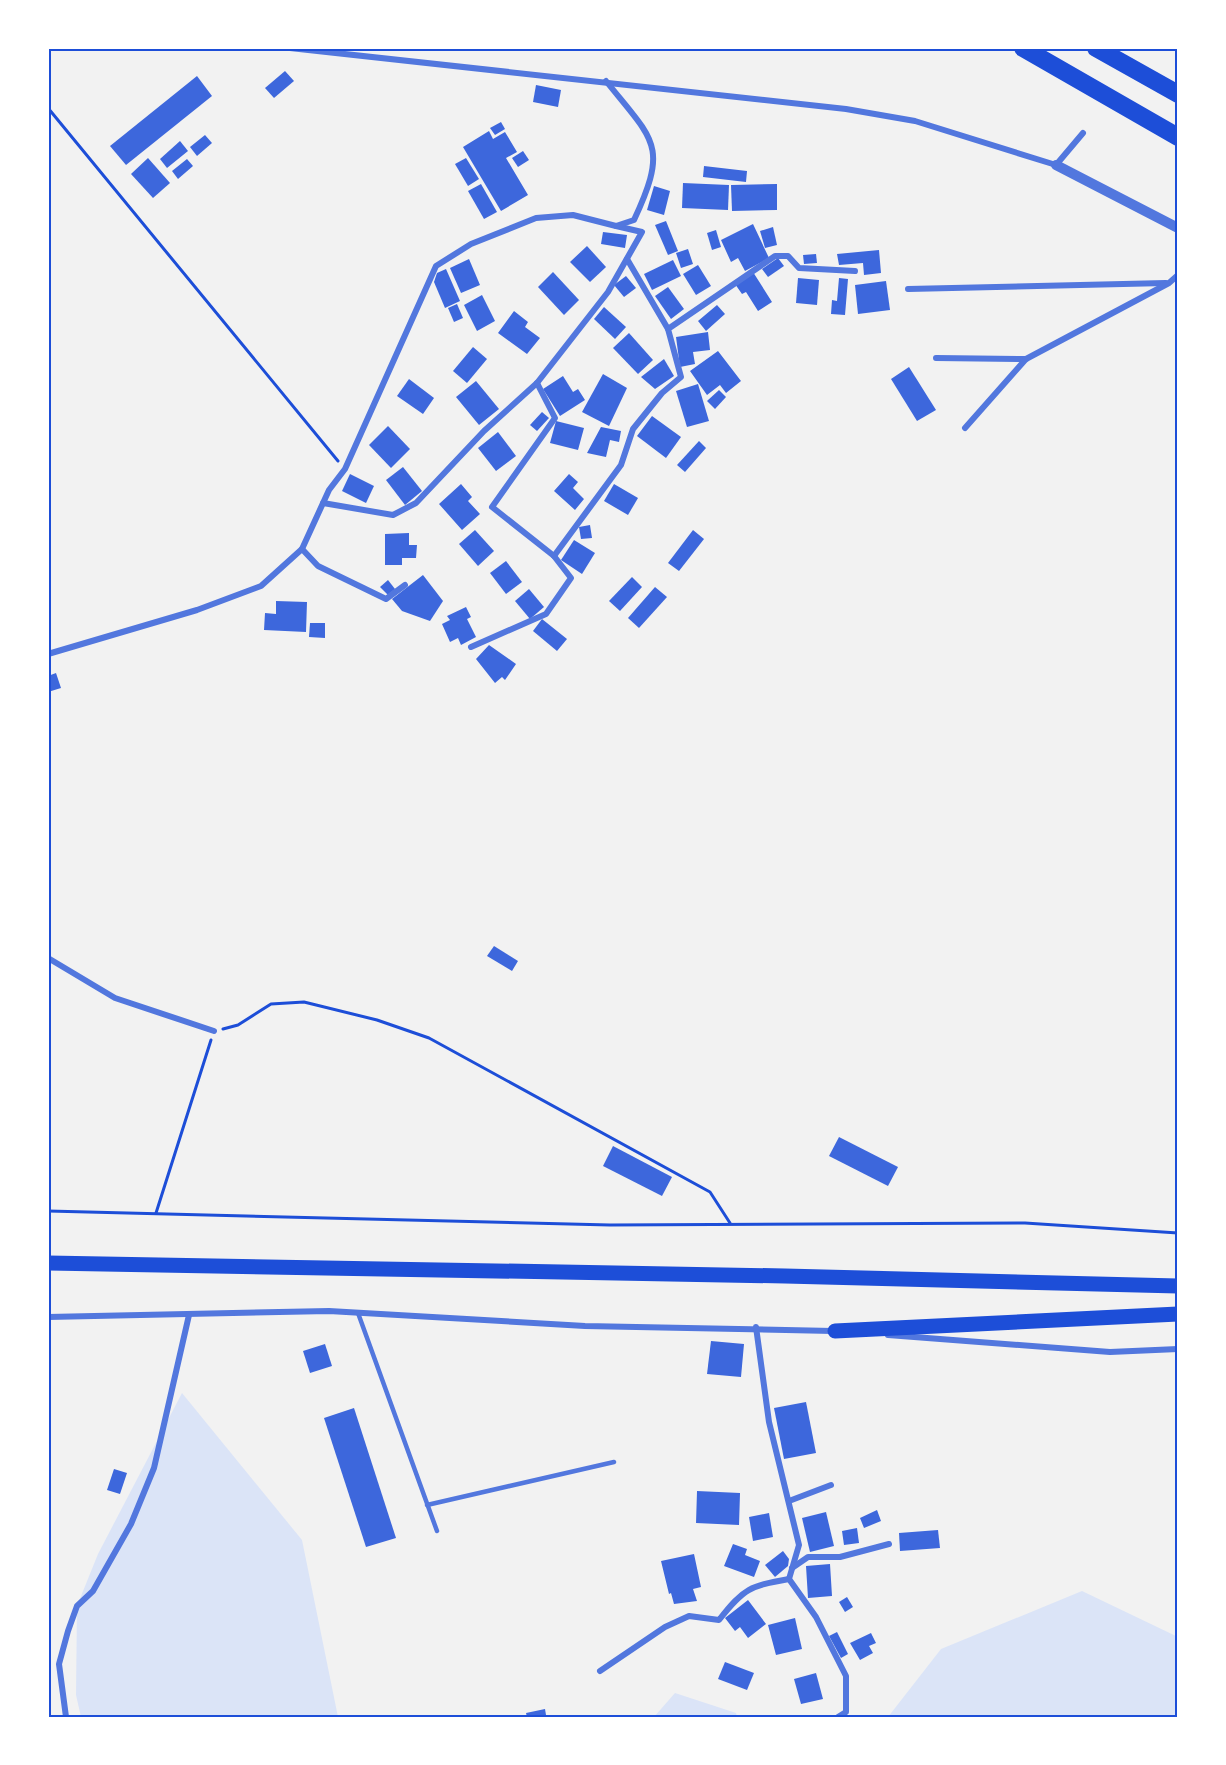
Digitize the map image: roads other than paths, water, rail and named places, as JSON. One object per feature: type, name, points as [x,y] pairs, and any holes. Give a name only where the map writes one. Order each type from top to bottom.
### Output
[{"type":"highway","points":[[1023,48],[1178,136]]},
{"type":"highway","points":[[1096,48],[1178,94]]},
{"type":"main road","points":[[48,1263],[785,1276],[1178,1286]]},
{"type":"main road","points":[[835,1331],[1178,1314]]},
{"type":"street","points":[[290,48],[846,108],[915,122],[1056,165],[1178,228]]},
{"type":"street","points":[[606,81],[645,129],[655,154],[650,185],[634,220],[616,226]]},
{"type":"street","points":[[1056,165],[1083,133]]},
{"type":"street","points":[[48,654],[196,610],[261,586],[302,549],[322,503],[328,490],[345,469],[436,266],[471,244],[536,218],[573,215],[642,232],[608,292],[537,383],[484,431],[416,504],[393,515],[322,503]]},
{"type":"street","points":[[668,329],[775,256],[788,256],[798,268],[855,271]]},
{"type":"street","points":[[554,556],[621,465],[633,429],[662,393],[681,377],[668,329],[627,260]]},
{"type":"street","points":[[965,428],[1026,359],[1169,283],[1178,275]]},
{"type":"street","points":[[908,290],[1169,283]]},
{"type":"street","points":[[936,358],[1026,359]]},
{"type":"street","points":[[471,647],[546,614],[571,578],[554,556],[492,507],[555,417],[537,383]]},
{"type":"street","points":[[302,549],[318,566],[386,599],[405,585]]},
{"type":"street","points":[[48,958],[115,998],[214,1031]]},
{"type":"street","points":[[48,1317],[358,1313],[585,1326],[835,1331],[1110,1352],[1178,1349]]},
{"type":"street","points":[[66,1717],[59,1664],[68,1631],[77,1606],[93,1591],[131,1524],[154,1468],[189,1315]]},
{"type":"street","points":[[756,1328],[769,1422],[799,1545],[789,1579]]},
{"type":"street","points":[[789,1501],[831,1485]]},
{"type":"street","points":[[792,1568],[808,1557],[840,1557],[889,1544]]},
{"type":"street","points":[[600,1671],[665,1627],[689,1616],[720,1620],[734,1601],[755,1585],[789,1579]]},
{"type":"street","points":[[789,1579],[816,1617],[846,1676],[846,1712],[838,1717]]},
{"type":"lane","points":[[358,1313],[437,1531]]},
{"type":"lane","points":[[428,1505],[614,1462]]}]
